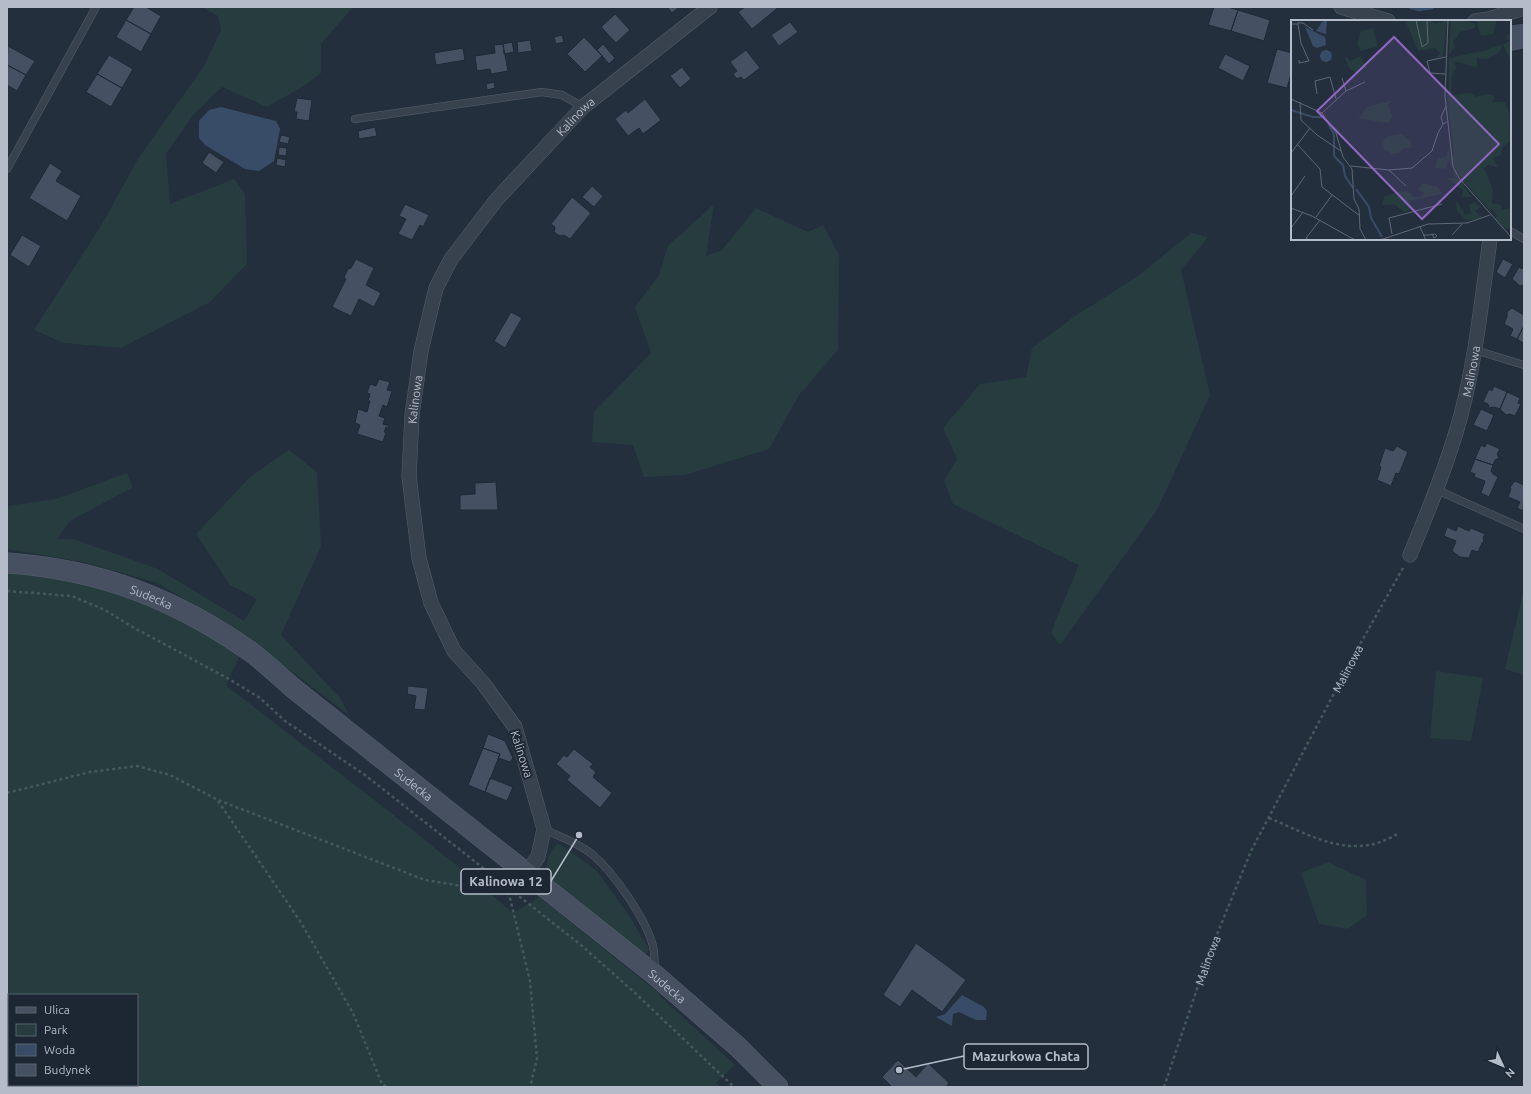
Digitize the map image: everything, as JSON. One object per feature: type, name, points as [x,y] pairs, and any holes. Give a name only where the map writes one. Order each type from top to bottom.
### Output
[{"type":"main road","name":"Sudecka","points":[[7,562],[40,565],[101,578],[159,598],[202,621],[252,653],[293,688],[655,975],[738,1047],[778,1087]]},
{"type":"street","name":"Kalinowa","points":[[527,872],[538,857],[544,830],[514,727],[483,683],[454,651],[431,603],[419,558],[409,476],[412,415],[421,351],[436,288],[451,259],[498,199],[583,107],[710,7]]},
{"type":"street","points":[[1341,7],[1385,20]]},
{"type":"street","points":[[1488,20],[1524,8]]},
{"type":"street","name":"Malinowa","points":[[1410,555],[1437,490],[1461,415],[1474,350],[1490,240]]},
{"type":"lane","points":[[7,169],[96,7]]},
{"type":"lane","points":[[356,119],[542,92],[562,95],[583,107]]},
{"type":"lane","points":[[1511,232],[1524,239]]},
{"type":"lane","points":[[1474,350],[1524,365]]},
{"type":"lane","points":[[1437,490],[1524,528]]},
{"type":"lane","points":[[544,830],[574,843],[592,854],[606,867],[626,895],[648,932],[654,948],[655,975]]},
{"type":"path","name":"Malinowa","points":[[1164,1087],[1207,960],[1251,851],[1359,646],[1410,555]]},
{"type":"path","points":[[7,591],[72,596],[105,610],[129,625],[229,679],[260,698],[285,722],[365,775],[498,878],[634,992],[734,1087]]},
{"type":"path","points":[[7,793],[90,772],[137,766],[170,775],[218,800],[425,880],[473,888],[498,878]]},
{"type":"path","points":[[218,800],[300,921],[353,1013],[382,1084],[387,1087]]},
{"type":"path","points":[[1269,818],[1319,838],[1347,847],[1371,845],[1398,834]]},
{"type":"path","points":[[507,886],[530,981],[537,1060],[530,1087]]},
{"type":"green space","points":[[202,7],[353,7],[321,44],[321,73],[307,84],[267,107],[222,87],[193,115],[166,154],[170,204],[234,179],[245,194],[247,264],[210,302],[121,348],[64,343],[34,330],[102,224],[139,157],[204,66],[221,30],[218,16]]},
{"type":"green space","points":[[714,204],[706,256],[722,250],[756,208],[808,232],[823,225],[839,255],[838,350],[799,395],[769,449],[685,475],[644,477],[633,445],[592,442],[594,412],[651,353],[635,307],[658,277],[668,246]]},
{"type":"green space","points":[[1191,233],[1208,237],[1181,270],[1210,395],[1157,510],[1060,645],[1051,632],[1079,565],[953,504],[944,481],[957,459],[943,428],[980,384],[1026,377],[1032,348],[1075,316],[1138,276]]},
{"type":"green space","points":[[289,450],[317,472],[321,546],[281,635],[340,698],[349,715],[236,629],[157,583],[83,562],[7,549],[7,506],[56,499],[127,473],[133,487],[70,521],[57,539],[73,539],[158,569],[244,621],[257,599],[230,585],[196,534],[250,477]]},
{"type":"green space","points":[[7,570],[85,578],[201,619],[240,656],[226,685],[443,854],[513,913],[539,897],[659,993],[661,997],[735,1065],[716,1083],[720,1087],[7,1087]]},
{"type":"green space","points":[[1524,589],[1524,675],[1505,669]]},
{"type":"green space","points":[[1436,671],[1483,678],[1471,741],[1430,738]]},
{"type":"green space","points":[[556,845],[561,845],[597,871],[630,917],[649,949],[647,953],[643,954],[552,883],[547,873],[547,864],[550,854]]},
{"type":"green space","points":[[1328,862],[1366,880],[1367,915],[1348,929],[1319,924],[1301,873]]},
{"type":"water","points":[[221,107],[276,121],[280,129],[274,161],[259,171],[245,169],[205,145],[199,138],[199,121],[209,110]]},
{"type":"water","points":[[962,995],[984,1007],[987,1011],[986,1020],[976,1020],[959,1012],[953,1014],[952,1026],[936,1017],[945,1014]]},
{"type":"building","points":[[134,7],[146,7],[161,16],[151,34],[126,20]]},
{"type":"building","points":[[667,7],[679,7],[672,13]]},
{"type":"building","points":[[745,7],[779,7],[752,29],[738,12]]},
{"type":"building","points":[[1214,7],[1228,7],[1238,10],[1231,31],[1208,25]]},
{"type":"building","points":[[1238,10],[1270,20],[1264,41],[1231,31]]},
{"type":"building","points":[[615,14],[630,30],[616,43],[601,27]]},
{"type":"building","points":[[126,20],[151,34],[141,52],[116,37]]},
{"type":"building","points":[[790,22],[798,32],[779,46],[771,35]]},
{"type":"building","points":[[1524,23],[1524,49],[1511,52],[1511,25]]},
{"type":"building","points":[[562,35],[564,42],[556,44],[554,37]]},
{"type":"building","points":[[584,37],[602,56],[585,72],[567,54]]},
{"type":"building","points":[[530,40],[532,51],[518,53],[517,42]]},
{"type":"building","points":[[512,42],[514,52],[504,54],[503,44]]},
{"type":"building","points":[[503,44],[508,71],[491,74],[490,69],[477,71],[475,56],[495,53],[494,45]]},
{"type":"building","points":[[603,44],[615,58],[609,64],[597,50]]},
{"type":"building","points":[[8,46],[35,61],[26,75],[7,65]]},
{"type":"building","points":[[463,48],[465,60],[436,65],[434,53]]},
{"type":"building","points":[[1277,49],[1291,53],[1291,74],[1287,88],[1267,83]]},
{"type":"building","points":[[746,50],[760,68],[744,80],[741,77],[737,79],[733,74],[737,71],[730,62]]},
{"type":"building","points":[[1225,54],[1250,66],[1243,81],[1218,68]]},
{"type":"building","points":[[109,55],[133,69],[122,88],[97,74]]},
{"type":"building","points":[[7,65],[26,75],[17,91],[7,85]]},
{"type":"building","points":[[682,67],[691,79],[680,88],[670,76]]},
{"type":"building","points":[[97,74],[122,88],[111,107],[86,92]]},
{"type":"building","points":[[494,82],[495,88],[487,90],[486,84]]},
{"type":"building","points":[[297,98],[312,100],[309,121],[296,119],[297,112],[294,112]]},
{"type":"building","points":[[645,99],[661,120],[643,134],[639,128],[628,136],[615,119],[626,110],[628,113]]},
{"type":"building","points":[[375,127],[377,136],[359,139],[358,131]]},
{"type":"building","points":[[281,135],[290,137],[288,144],[279,142]]},
{"type":"building","points":[[279,147],[287,148],[286,156],[278,155]]},
{"type":"building","points":[[209,152],[224,162],[216,173],[202,163]]},
{"type":"building","points":[[277,158],[286,160],[285,167],[276,165]]},
{"type":"building","points":[[50,163],[62,171],[56,181],[81,196],[67,221],[29,198]]},
{"type":"building","points":[[592,186],[603,196],[594,207],[582,197]]},
{"type":"building","points":[[572,197],[591,213],[570,239],[564,235],[560,236],[554,232],[555,227],[551,224]]},
{"type":"building","points":[[405,204],[429,215],[423,227],[420,225],[412,240],[398,234],[406,219],[399,216]]},
{"type":"building","points":[[22,235],[41,246],[29,267],[10,255]]},
{"type":"building","points":[[356,259],[374,268],[366,285],[381,293],[374,307],[359,299],[351,316],[332,307],[346,279],[344,277],[348,269],[351,268]]},
{"type":"building","points":[[1503,259],[1513,264],[1505,278],[1496,272]]},
{"type":"building","points":[[1524,265],[1524,285],[1520,286],[1512,279],[1519,267],[1522,269]]},
{"type":"building","points":[[1512,308],[1524,315],[1524,326],[1517,339],[1510,336],[1513,329],[1504,324],[1507,317],[1507,312]]},
{"type":"building","points":[[511,312],[522,318],[505,348],[494,341]]},
{"type":"building","points":[[1524,326],[1524,342],[1523,343],[1517,339]]},
{"type":"building","points":[[379,379],[390,382],[387,390],[392,391],[387,407],[383,405],[379,416],[385,418],[383,424],[389,426],[388,428],[386,427],[384,432],[386,432],[383,442],[357,434],[360,425],[355,423],[358,409],[367,412],[370,394],[367,393],[370,384],[376,386]]},
{"type":"building","points":[[1494,386],[1507,392],[1500,409],[1494,407],[1489,408],[1488,404],[1483,402],[1489,389],[1492,391]]},
{"type":"building","points":[[1507,392],[1520,398],[1518,403],[1521,404],[1515,416],[1510,414],[1506,415],[1500,409]]},
{"type":"building","points":[[1481,409],[1494,415],[1487,431],[1473,425]]},
{"type":"building","points":[[1487,443],[1500,449],[1497,454],[1499,458],[1495,460],[1493,465],[1475,459],[1481,445],[1485,447]]},
{"type":"building","points":[[1397,446],[1408,452],[1399,474],[1396,473],[1391,486],[1377,480],[1381,467],[1379,466],[1385,448],[1393,451]]},
{"type":"building","points":[[1475,459],[1493,465],[1491,471],[1498,477],[1489,497],[1481,493],[1485,481],[1474,477],[1475,474],[1470,472]]},
{"type":"building","points":[[1515,481],[1524,485],[1523,511],[1517,508],[1520,502],[1508,497],[1511,489],[1510,487]]},
{"type":"building","points":[[496,482],[498,510],[460,510],[460,495],[475,494],[475,483]]},
{"type":"building","points":[[1458,526],[1469,531],[1471,528],[1485,534],[1483,538],[1484,541],[1478,552],[1472,550],[1469,558],[1460,557],[1452,551],[1456,541],[1444,536],[1447,527],[1456,531]]},
{"type":"building","points":[[408,686],[428,688],[425,710],[414,709],[416,696],[407,694]]},
{"type":"building","points":[[488,734],[505,741],[513,758],[510,762],[498,758],[500,754],[483,748]]},
{"type":"building","points":[[483,748],[500,754],[485,792],[468,785]]},
{"type":"building","points":[[574,749],[593,764],[590,767],[596,772],[593,777],[612,793],[600,808],[567,780],[570,776],[556,764],[564,755],[567,757]]},
{"type":"building","points":[[490,778],[513,787],[507,801],[485,792]]},
{"type":"building","points":[[916,943],[966,980],[942,1012],[912,990],[900,1007],[883,995]]},
{"type":"building","points":[[898,1060],[916,1077],[928,1063],[949,1083],[946,1087],[892,1087],[882,1077]]},
{"type":"waterway","points":[[1411,7],[1419,9],[1432,7]]},
{"type":"place","name":"Kalinowa 12","points":[[579,835]]},
{"type":"place","name":"Mazurkowa Chata","points":[[899,1070]]}]
